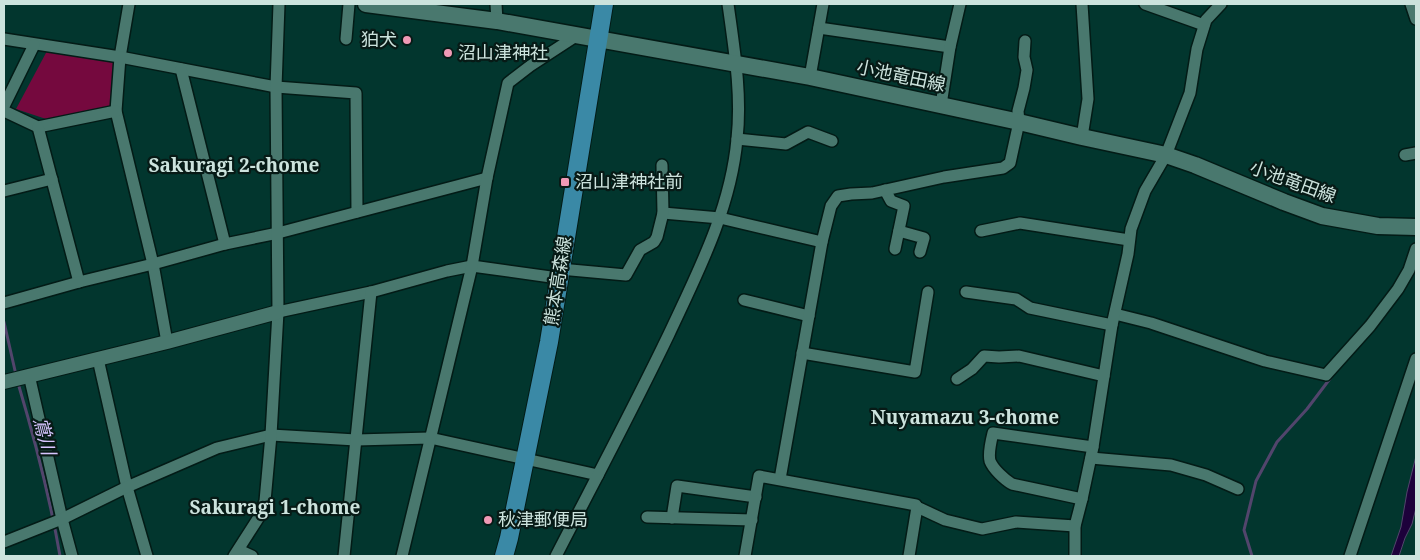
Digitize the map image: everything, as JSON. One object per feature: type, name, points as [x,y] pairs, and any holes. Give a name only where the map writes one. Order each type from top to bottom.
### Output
[{"type":"main road","name":"小池竜田線","points":[[366,4],[497,21],[810,77],[1166,155],[1322,216],[1378,226],[1416,227]]},
{"type":"main road","name":"熊本高森線","points":[[504,556],[549,342],[604,4]]},
{"type":"street","points":[[129,4],[120,57],[116,111],[153,264],[167,342]]},
{"type":"street","points":[[252,556],[237,553],[259,518],[264,501],[271,435],[278,312],[276,87],[279,4]]},
{"type":"street","points":[[346,39],[349,4]]},
{"type":"street","points":[[496,4],[497,21]]},
{"type":"street","points":[[556,556],[692,285],[720,218],[731,179],[738,139],[736,65],[728,4]]},
{"type":"street","points":[[810,77],[823,4]]},
{"type":"street","points":[[941,105],[950,47],[960,4]]},
{"type":"street","points":[[1082,4],[1084,60],[1088,99],[1082,137]]},
{"type":"street","points":[[1145,4],[1204,25]]},
{"type":"street","points":[[1411,4],[1416,19]]},
{"type":"street","points":[[1075,556],[1075,526],[1092,453],[1131,229],[1145,191],[1166,155],[1190,93],[1204,25],[1218,5]]},
{"type":"street","points":[[818,28],[950,47]]},
{"type":"street","points":[[402,556],[472,266],[487,178],[508,83],[576,36]]},
{"type":"street","points":[[4,39],[120,57],[276,87],[356,93],[357,212]]},
{"type":"street","points":[[780,479],[822,242],[831,206],[838,196],[872,193],[944,177],[1002,168],[1010,163],[1027,70],[1024,57],[1025,41]]},
{"type":"street","points":[[4,106],[34,45]]},
{"type":"street","points":[[181,69],[225,244]]},
{"type":"street","points":[[4,111],[38,128],[116,111]]},
{"type":"street","points":[[38,128],[79,282]]},
{"type":"street","points":[[738,139],[786,144],[808,132],[832,141]]},
{"type":"street","points":[[4,382],[167,342],[278,312],[371,292],[472,266],[559,274],[626,275],[640,250],[654,242],[658,237],[663,213],[662,165]]},
{"type":"street","points":[[4,302],[487,178]]},
{"type":"street","points":[[4,191],[52,179]]},
{"type":"street","points":[[885,190],[891,201],[904,206],[895,250]]},
{"type":"street","points":[[663,213],[720,218],[822,242]]},
{"type":"street","points":[[981,231],[1020,223],[1130,240]]},
{"type":"street","points":[[899,232],[924,238],[920,252]]},
{"type":"street","points":[[966,292],[1016,298],[1030,308],[1114,319],[1170,329],[1265,361],[1326,374],[1370,326],[1398,289],[1409,270],[1416,249]]},
{"type":"street","points":[[344,556],[371,292]]},
{"type":"street","points":[[802,353],[915,372],[928,292]]},
{"type":"street","points":[[744,300],[809,316]]},
{"type":"street","points":[[957,379],[984,356],[999,358],[1019,356],[1104,376]]},
{"type":"street","points":[[98,359],[127,487],[147,556]]},
{"type":"street","points":[[1350,556],[1416,359]]},
{"type":"street","points":[[30,375],[72,556]]},
{"type":"street","points":[[1082,499],[1012,484],[1004,480],[990,462],[993,433],[1092,453],[1171,465],[1206,475],[1238,490]]},
{"type":"street","points":[[4,542],[62,519],[127,487],[217,448],[271,435],[356,440],[430,438],[598,475]]},
{"type":"street","points":[[745,556],[760,476],[916,505],[945,520],[982,529],[1016,522],[1075,526]]},
{"type":"street","points":[[672,518],[676,486],[756,497]]},
{"type":"street","points":[[909,556],[917,507]]},
{"type":"street","points":[[647,517],[752,520]]},
{"type":"shaded area","points":[[47,51],[117,62],[111,110],[46,119],[16,109]]},
{"type":"shaded area","points":[[1416,456],[1416,508],[1412,524],[1399,556],[1391,556],[1401,527]]},
{"type":"waterway","name":"鴬川","points":[[4,322],[16,375]]},
{"type":"waterway","points":[[1252,556],[1244,530],[1256,481],[1277,442],[1307,409],[1332,376]]},
{"type":"waterway","name":"鴬川","points":[[18,383],[42,469],[60,556]]},
{"type":"place","name":"狛犬","points":[[407,40]]},
{"type":"place","name":"沼山津神社","points":[[448,53]]},
{"type":"place","name":"沼山津神社前","points":[[565,182]]},
{"type":"place","name":"秋津郵便局","points":[[488,520]]},
{"type":"district","name":"Sakuragi 2-chome","points":[[234,165]]},
{"type":"district","name":"Nuyamazu 3-chome","points":[[965,417]]},
{"type":"district","name":"Sakuragi 1-chome","points":[[275,507]]}]
